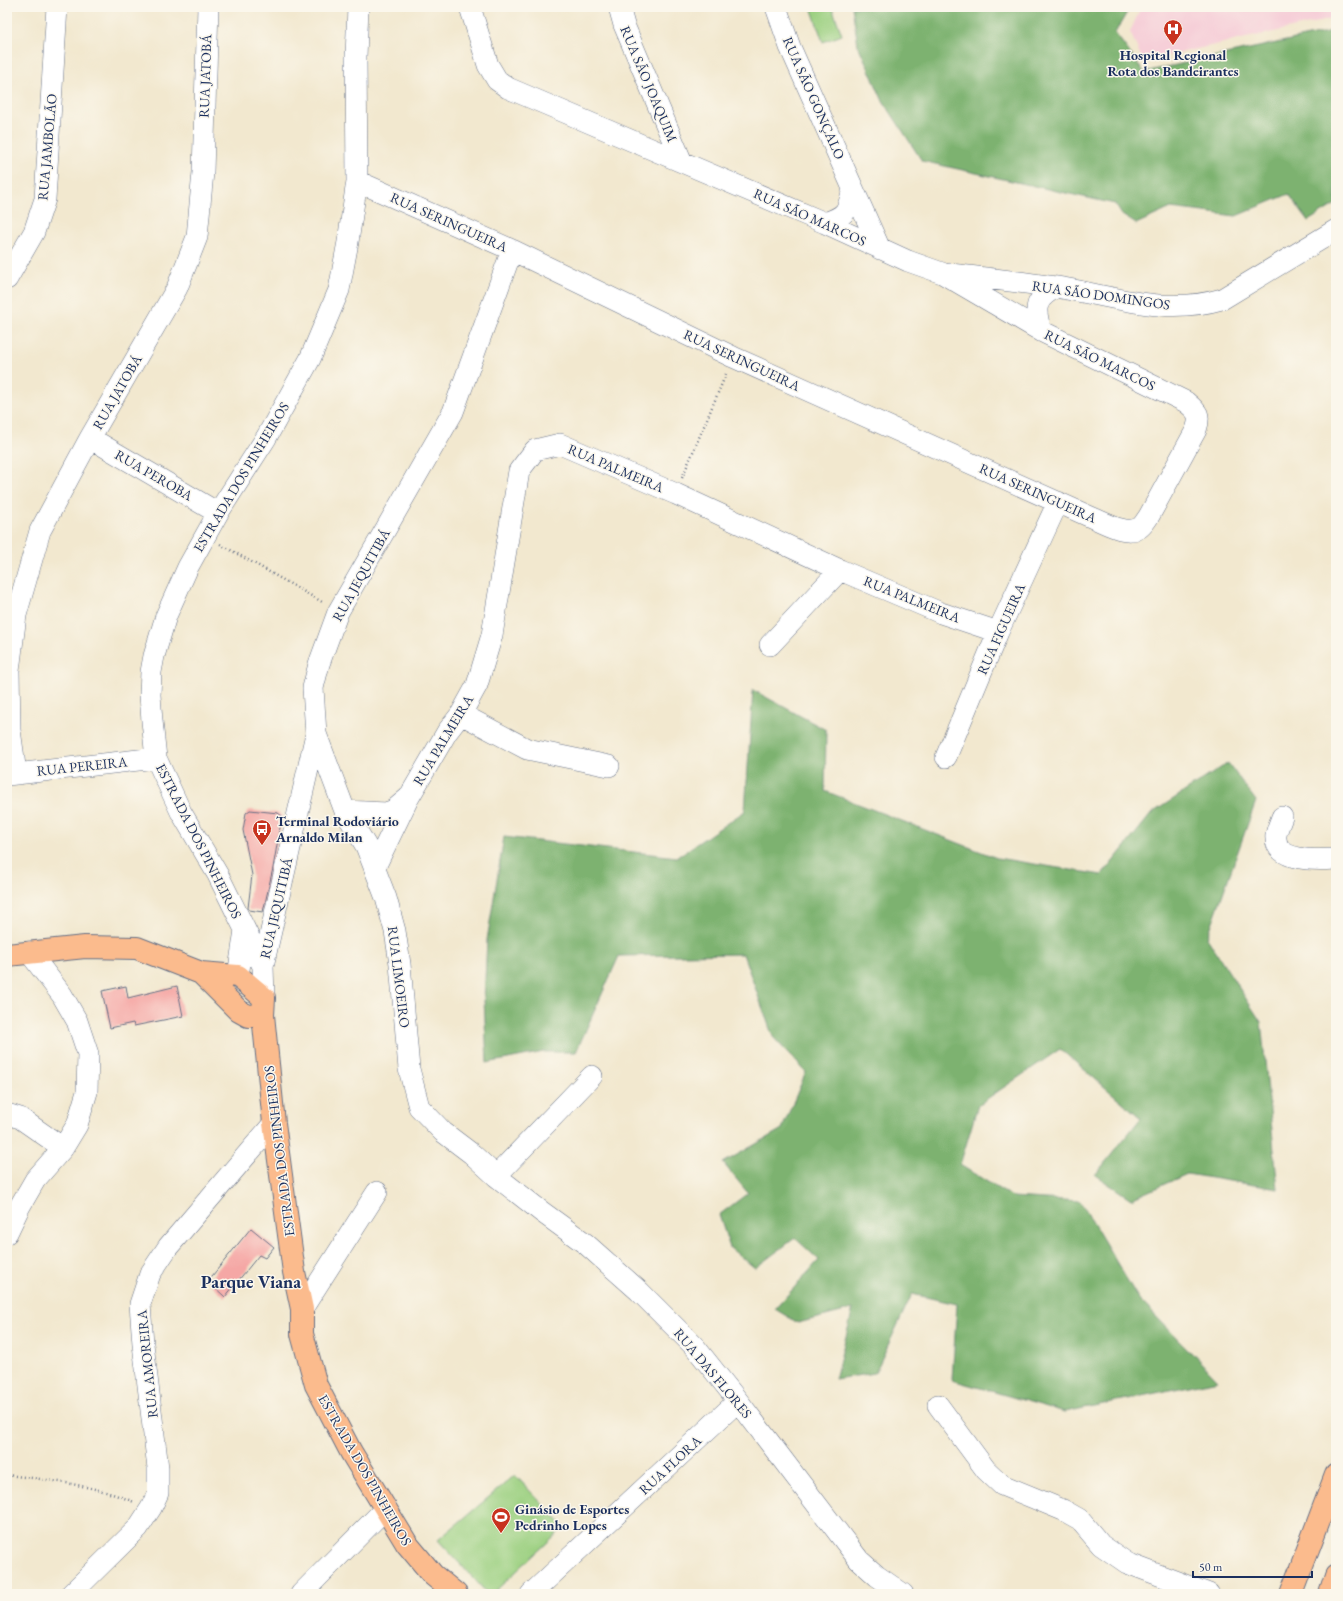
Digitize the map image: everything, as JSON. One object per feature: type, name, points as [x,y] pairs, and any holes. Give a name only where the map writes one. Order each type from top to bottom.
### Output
[{"type":"main road","points":[[7,955],[85,947],[137,948],[200,973],[238,976],[263,1006],[248,1016],[239,1011]]},
{"type":"main road","points":[[200,973],[239,1011],[267,1044]]},
{"type":"main road","name":"ESTRADA DOS PINHEIROS","points":[[238,976],[239,1011]]},
{"type":"main road","name":"ESTRADA DOS PINHEIROS","points":[[263,1006],[274,1123],[294,1272],[302,1309],[302,1334],[316,1385],[351,1452],[386,1508],[406,1544],[433,1575],[456,1594]]},
{"type":"main road","points":[[1291,1594],[1336,1474]]},
{"type":"main road","points":[[1330,1594],[1336,1576]]},
{"type":"street","name":"RUA JAMBOLÃO","points":[[7,279],[34,232],[45,199],[57,7]]},
{"type":"street","name":"RUA JATOBÁ","points":[[12,774],[9,671],[16,615],[40,531],[90,438],[177,288],[197,237],[203,172],[208,7]]},
{"type":"street","name":"ESTRADA DOS PINHEIROS","points":[[263,1006],[263,966],[218,875],[181,812],[156,758],[150,695],[151,672],[154,656],[166,616],[188,567],[204,535],[266,438],[310,359],[339,290],[357,181],[356,57],[358,7]]},
{"type":"street","name":"RUA SÃO MARCOS","points":[[470,7],[488,65],[497,80],[508,88],[680,160],[908,261],[942,273],[1040,331],[1186,402],[1196,410],[1198,415],[1199,420],[1196,430],[1149,516],[1142,526],[1132,530]]},
{"type":"street","name":"RUA SÃO JOAQUIM","points":[[619,7],[624,25],[680,160]]},
{"type":"street","name":"RUA SÃO GONÇALO","points":[[776,7],[790,47],[880,248]]},
{"type":"street","name":"RUA SERINGUEIRA","points":[[357,181],[512,250],[733,357],[1093,518],[1124,530],[1132,530]]},
{"type":"street","points":[[825,223],[838,218],[845,213],[853,189]]},
{"type":"street","name":"RUA SÃO DOMINGOS","points":[[942,273],[1057,287],[1148,304],[1183,306],[1203,304],[1222,299],[1336,230]]},
{"type":"street","name":"RUA JEQUITIBÁ","points":[[263,966],[316,734],[313,688],[319,664],[338,612],[453,412],[512,250]]},
{"type":"street","points":[[1040,331],[1037,319],[1037,307],[1039,300],[1044,293],[1057,287]]},
{"type":"street","name":"RUA PEROBA","points":[[90,438],[218,513]]},
{"type":"street","name":"RUA PALMEIRA","points":[[374,867],[408,799],[446,732],[461,714],[477,685],[492,635],[519,471],[534,450],[560,444],[676,494],[840,570],[941,613],[998,632]]},
{"type":"street","name":"RUA FIGUEIRA","points":[[946,757],[998,632],[1058,502]]},
{"type":"street","points":[[770,645],[840,570]]},
{"type":"street","points":[[461,714],[527,749],[609,766]]},
{"type":"street","name":"RUA LIMOEIRO","points":[[316,734],[345,812],[366,846],[386,898],[395,931],[400,964],[409,1069],[419,1107],[443,1132],[472,1154],[496,1176]]},
{"type":"street","name":"RUA PEREIRA","points":[[12,774],[156,758]]},
{"type":"street","name":"RUA PALMEIRA","points":[[345,812],[386,814],[394,810],[408,799]]},
{"type":"street","points":[[1282,817],[1276,835],[1277,843],[1280,849],[1287,854],[1298,858],[1314,860],[1336,859]]},
{"type":"street","name":"ESTRADA DOS PINHEIROS","points":[[238,976],[245,930]]},
{"type":"street","points":[[7,1233],[35,1180],[63,1148],[77,1125],[87,1092],[88,1054],[77,1022],[62,995],[29,952]]},
{"type":"street","points":[[496,1176],[592,1076]]},
{"type":"street","points":[[7,1114],[20,1118],[63,1148]]},
{"type":"street","name":"RUA AMOREIRA","points":[[71,1594],[138,1528],[151,1508],[158,1493],[158,1468],[143,1344],[140,1304],[150,1274],[168,1247],[274,1123]]},
{"type":"street","name":"RUA DAS FLORES","points":[[496,1176],[586,1244],[638,1291],[695,1347],[859,1560],[877,1576],[903,1594]]},
{"type":"street","points":[[302,1309],[378,1192]]},
{"type":"street","name":"RUA FLORA","points":[[531,1594],[738,1401]]},
{"type":"street","points":[[938,1405],[986,1470],[1002,1486],[1063,1510],[1079,1518],[1101,1545],[1127,1563],[1210,1594]]},
{"type":"street","points":[[301,1594],[386,1508]]},
{"type":"path","points":[[676,494],[733,357]]},
{"type":"path","points":[[204,535],[338,612]]},
{"type":"path","points":[[7,1475],[69,1484],[116,1494],[151,1508]]},
{"type":"shaded area","name":"Hospital Regional Rota dos Bandeirantes","points":[[1141,7],[1336,7],[1336,18],[1143,61],[1130,32]]},
{"type":"green space","points":[[811,7],[832,7],[842,35],[823,42]]},
{"type":"green space","points":[[852,7],[1130,7],[1115,33],[1144,72],[1336,30],[1336,204],[1308,221],[1289,194],[1236,216],[1171,208],[1136,224],[1122,215],[1115,204],[922,161],[882,99],[858,45]]},
{"type":"green space","points":[[753,690],[826,730],[825,791],[997,858],[1102,875],[1152,813],[1228,763],[1256,801],[1207,938],[1261,1022],[1278,1189],[1187,1174],[1131,1199],[1095,1175],[1141,1118],[1060,1049],[978,1105],[960,1165],[1012,1197],[1080,1201],[1138,1298],[1218,1380],[1065,1412],[952,1380],[957,1304],[912,1294],[875,1373],[835,1379],[853,1309],[798,1323],[775,1309],[819,1260],[795,1238],[755,1268],[730,1248],[719,1215],[748,1193],[723,1163],[782,1129],[806,1072],[773,1037],[743,954],[619,956],[576,1052],[544,1052],[487,1063],[484,1000],[487,940],[504,837],[677,857],[745,811]]},
{"type":"green space","name":"Ginásio de Esportes Pedrinho Lopes","points":[[515,1475],[564,1527],[492,1594],[488,1594],[438,1540]]},
{"type":"building","name":"Terminal Rodoviário Arnaldo Milan","points":[[250,810],[278,813],[282,816],[273,868],[263,912],[249,910],[248,908],[252,875],[243,830],[246,813]]},
{"type":"building","points":[[126,986],[128,998],[177,986],[183,1016],[134,1026],[133,1023],[110,1028],[102,991]]},
{"type":"building","points":[[251,1228],[274,1247],[265,1258],[259,1255],[225,1297],[208,1281]]},
{"type":"place","name":"Hospital Regional Rota dos Bandeirantes","points":[[1173,46]]},
{"type":"place","name":"Terminal Rodoviário Arnaldo Milan","points":[[262,846]]},
{"type":"place","name":"Ginásio de Esportes Pedrinho Lopes","points":[[501,1534]]},
{"type":"district","name":"Parque Viana","points":[[251,1282]]}]
